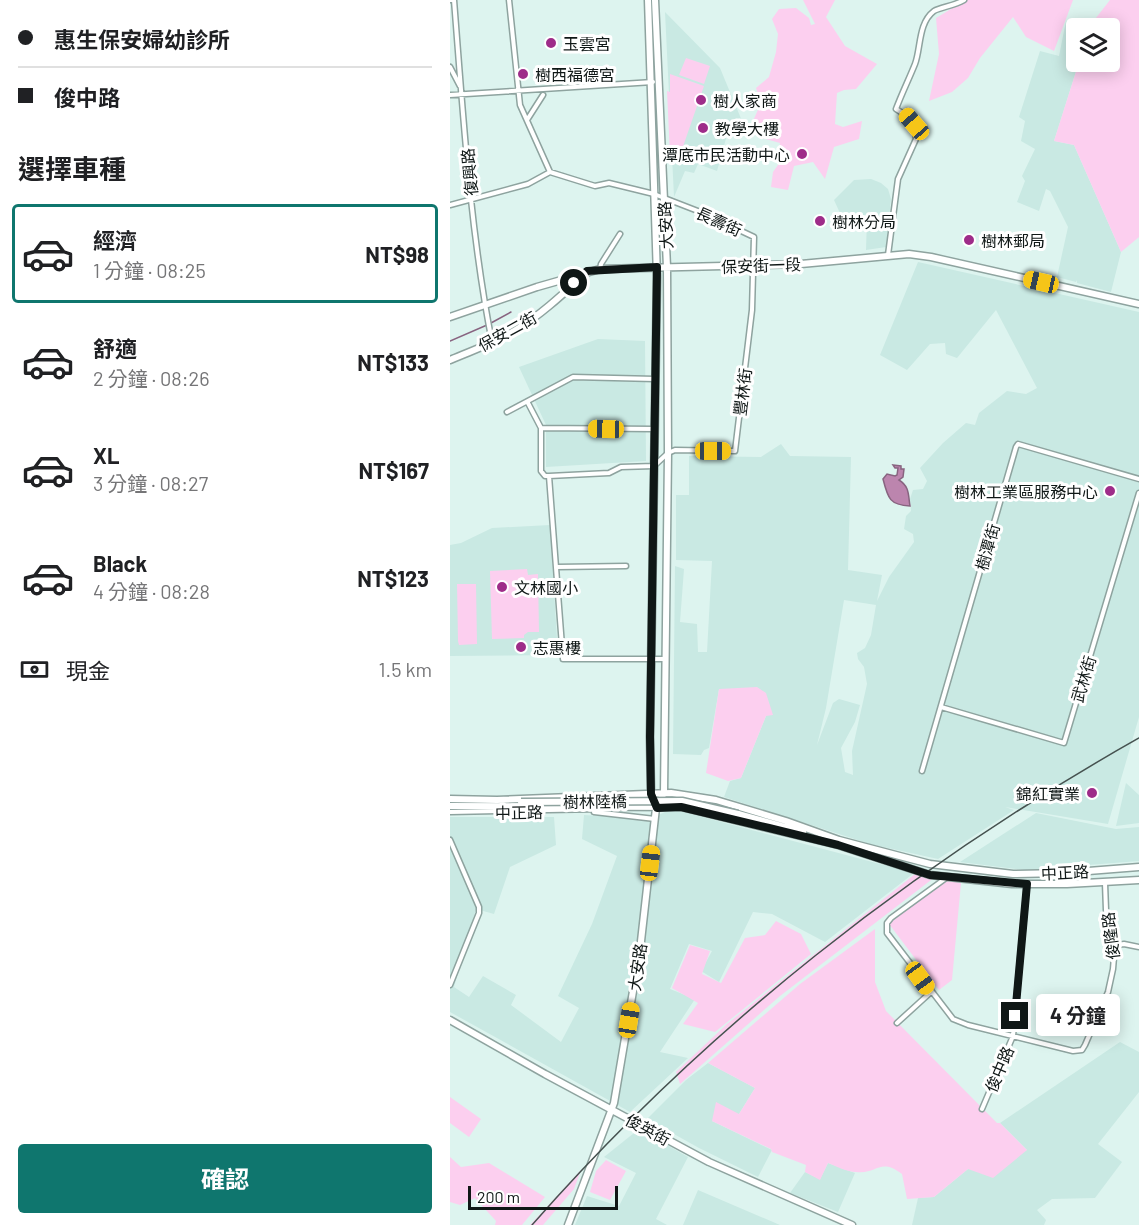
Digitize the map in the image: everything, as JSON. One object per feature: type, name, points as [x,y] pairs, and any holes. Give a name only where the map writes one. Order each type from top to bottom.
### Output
[{"type":"street","name":"復興路","points":[[452,0],[472,199],[485,306],[492,342]]},
{"type":"street","points":[[450,205],[528,184],[550,172],[520,105],[508,0]]},
{"type":"street","name":"大安路","points":[[568,1225],[612,1110],[635,980],[655,819],[664,793],[668,453],[667,267],[664,198],[648,0]]},
{"type":"street","name":"大安路","points":[[655,0],[654,194],[657,267],[651,794],[657,808]]},
{"type":"street","points":[[888,255],[898,179],[916,139],[914,124],[896,109],[916,61],[920,36],[928,17],[937,9],[954,6],[964,0]]},
{"type":"street","points":[[450,67],[462,96]]},
{"type":"street","points":[[450,95],[655,82]]},
{"type":"street","points":[[526,120],[543,94]]},
{"type":"street","name":"長壽街","points":[[550,172],[595,186],[609,183],[654,194],[754,237],[754,266]]},
{"type":"street","points":[[600,269],[620,234]]},
{"type":"street","name":"保安街一段","points":[[450,317],[587,271],[600,269],[754,266],[909,254],[1139,304]]},
{"type":"street","name":"豐林街","points":[[668,453],[675,450],[735,451],[752,310],[754,266]]},
{"type":"street","name":"保安二街","points":[[450,360],[520,328],[544,310],[587,271]]},
{"type":"street","points":[[507,412],[528,403],[573,377],[656,379]]},
{"type":"street","points":[[528,403],[541,428],[541,471],[545,476],[609,473],[621,467],[654,466],[668,453]]},
{"type":"street","points":[[541,428],[655,429]]},
{"type":"street","name":"樹潭街","points":[[922,771],[1018,444],[1139,479]]},
{"type":"street","points":[[549,476],[563,659],[665,659]]},
{"type":"street","name":"武林街","points":[[941,707],[1064,743],[1139,493]]},
{"type":"street","points":[[556,567],[626,566]]},
{"type":"street","name":"中正路","points":[[605,794],[664,793],[716,800],[786,821],[838,843],[921,872],[956,879],[1027,884],[1139,880]]},
{"type":"street","name":"樹林陸橋","points":[[450,806],[605,794]]},
{"type":"street","name":"樹林陸橋","points":[[450,799],[623,807]]},
{"type":"street","name":"樹林陸橋","points":[[497,802],[682,801],[738,814],[838,843]]},
{"type":"street","points":[[587,811],[623,807]]},
{"type":"street","name":"中正路","points":[[623,807],[681,807],[930,864],[1012,874],[1063,873],[1139,867]]},
{"type":"street","points":[[587,811],[655,819]]},
{"type":"street","name":"中正路","points":[[450,812],[587,811]]},
{"type":"street","points":[[450,840],[479,906],[479,913],[450,986]]},
{"type":"street","points":[[956,879],[958,867]]},
{"type":"street","points":[[946,877],[891,918],[887,923],[887,933],[953,1019],[960,1023],[1013,1036]]},
{"type":"street","name":"俊隆路","points":[[1013,1036],[1077,1052],[1085,1045],[1107,992],[1114,957],[1107,937],[1105,883]]},
{"type":"street","name":"俊中路","points":[[982,1109],[1013,1036],[1027,884]]},
{"type":"street","points":[[1111,946],[1124,944],[1139,947]]},
{"type":"street","points":[[897,1023],[931,992]]},
{"type":"street","name":"俊英街","points":[[450,1020],[709,1162],[852,1225]]},
{"type":"shaded area","points":[[803,0],[835,0],[826,17],[845,46],[877,64],[856,89],[837,93],[835,124],[843,127],[862,121],[859,139],[834,147],[825,179],[813,162],[794,166],[788,190],[771,187],[773,172],[778,165],[780,143],[762,138],[753,121],[761,103],[756,88],[769,77],[776,52],[778,34],[772,19],[779,9],[796,8],[809,18],[811,25],[815,24]]},
{"type":"shaded area","points":[[966,0],[1073,0],[1054,51],[1026,37],[1013,17],[980,58],[968,78],[952,92],[929,101],[939,54],[936,18]]},
{"type":"shaded area","points":[[1110,0],[1139,0],[1139,237],[1121,252],[1074,145],[1054,141],[1076,72],[1120,72],[1120,18],[1096,18]]},
{"type":"shaded area","name":"樹人家商","points":[[665,12],[720,68],[747,133],[727,135],[717,171],[698,164],[694,173],[685,171],[674,197]]},
{"type":"shaded area","points":[[1066,21],[1066,72],[1076,72],[1054,141],[1074,145],[1121,252],[1111,292],[1077,283],[1077,280],[1076,282],[1057,277],[1068,227],[1050,191],[1046,189],[1039,211],[1017,202],[1025,181],[1022,176],[1035,149],[1021,141],[1025,121],[1019,117],[1040,51],[1059,56]]},
{"type":"shaded area","points":[[686,58],[710,66],[704,84],[679,75]]},
{"type":"shaded area","points":[[670,74],[704,86],[679,158],[670,155],[667,91],[670,92]]},
{"type":"shaded area","points":[[871,179],[888,189],[891,199],[886,247],[866,250],[867,218],[844,222],[834,200],[854,180]]},
{"type":"shaded area","points":[[918,262],[1139,312],[1139,717],[1108,824],[1005,807],[1014,810],[938,859],[870,844],[724,797],[730,781],[741,778],[766,716],[719,689],[709,748],[701,755],[673,754],[675,566],[684,569],[680,622],[697,624],[698,652],[707,652],[712,561],[676,560],[676,495],[689,495],[689,456],[761,457],[781,444],[790,456],[851,457],[848,570],[882,575],[877,601],[889,577],[914,542],[913,534],[904,529],[906,516],[911,511],[910,499],[913,490],[923,489],[927,481],[920,468],[966,423],[975,425],[979,413],[1007,391],[1026,394],[1037,388],[996,310],[957,358],[946,354],[945,343],[930,344],[907,370],[880,355]],"holes":[[[844,600],[876,605],[871,635],[865,648],[857,653],[864,667],[867,684],[852,751],[853,775],[845,772],[841,748],[855,722],[860,705],[839,699],[833,703],[817,745],[826,708]]]},
{"type":"shaded area","points":[[598,339],[645,341],[646,461],[546,467],[546,425],[519,367]]},
{"type":"shaded area","points":[[893,465],[904,469],[903,477],[899,480],[907,488],[910,506],[894,502],[887,492],[883,479],[887,474],[897,475],[898,468]]},
{"type":"shaded area","name":"文林國小","points":[[550,525],[558,655],[450,656],[450,545],[461,543],[492,528]]},
{"type":"shaded area","points":[[527,569],[528,575],[538,574],[539,632],[528,632],[524,638],[492,639],[490,571]]},
{"type":"shaded area","points":[[457,584],[476,584],[477,644],[459,645]]},
{"type":"shaded area","points":[[757,687],[766,693],[773,715],[766,716],[741,778],[728,781],[706,773],[719,689]]},
{"type":"shaded area","points":[[1126,783],[1139,795],[1139,823],[1116,826]]},
{"type":"shaded area","points":[[672,809],[914,873],[825,942],[772,914],[753,912],[719,982],[701,971],[712,951],[689,944],[670,989],[695,999],[660,1052],[688,1058],[630,1112],[450,1012],[450,817],[554,817],[556,845],[510,867],[494,914],[476,909],[454,987],[469,997],[483,976],[516,995],[511,1005],[561,1042],[579,1008],[558,996],[592,924],[617,856],[582,839],[584,815],[649,819]]},
{"type":"shaded area","points":[[1036,813],[1116,829],[1139,827],[1139,861],[1025,870],[960,862]]},
{"type":"shaded area","points":[[915,874],[935,877],[780,996],[680,1084],[676,1072],[727,1024]]},
{"type":"shaded area","points":[[941,879],[961,883],[952,980],[939,990],[886,920]]},
{"type":"shaded area","points":[[776,921],[801,934],[811,954],[715,1032],[683,1024],[698,1003],[672,988],[690,945],[710,951],[702,974],[721,983],[745,938],[765,935]]},
{"type":"shaded area","points":[[875,929],[875,982],[886,1011],[997,1123],[1000,1123],[1027,1150],[993,1178],[968,1169],[934,1197],[907,1199],[902,1174],[894,1169],[883,1167],[853,1172],[828,1163],[820,1180],[805,1172],[806,1165],[772,1152],[771,1149],[712,1121],[716,1102],[739,1114],[755,1088],[708,1063],[800,984]]},
{"type":"shaded area","points":[[1120,1042],[1139,1052],[1139,1092],[1098,1144],[1122,1162],[1095,1198],[1052,1199],[1037,1210],[1046,1220],[1044,1225],[912,1225],[918,1198],[934,1197],[968,1169],[1027,1150],[1000,1123]]},
{"type":"shaded area","points":[[708,1063],[755,1088],[739,1114],[712,1121],[772,1150],[758,1177],[647,1119],[686,1080]]},
{"type":"shaded area","points":[[450,1097],[481,1119],[469,1137],[450,1123]]},
{"type":"shaded area","points":[[639,1129],[688,1157],[656,1219],[667,1225],[575,1225],[587,1196],[619,1206],[636,1173],[604,1157]]},
{"type":"shaded area","points":[[450,1157],[461,1167],[489,1163],[545,1197],[522,1225],[495,1225],[496,1221],[475,1198],[460,1205],[450,1202]]},
{"type":"shaded area","points":[[606,1160],[626,1171],[610,1200],[590,1192],[596,1171]]},
{"type":"shaded area","points":[[828,1163],[855,1173],[838,1212],[790,1193],[805,1172],[820,1179]]},
{"type":"shaded area","points":[[581,1170],[574,1189],[543,1225],[530,1225]]},
{"type":"shaded area","points":[[698,1190],[780,1225],[683,1225]]},
{"type":"waterway","points":[[491,323],[511,312]]},
{"type":"waterway","points":[[450,341],[487,325]]},
{"type":"railway","points":[[532,1225],[598,1153],[667,1084],[815,956],[893,897],[973,841],[1055,788],[1139,738]]},
{"type":"place","name":"玉雲宮","points":[[551,43]]},
{"type":"place","name":"樹西福德宮","points":[[523,74]]},
{"type":"place","name":"樹人家商","points":[[701,100]]},
{"type":"place","name":"教學大樓","points":[[703,128]]},
{"type":"place","name":"潭底市民活動中心","points":[[802,154]]},
{"type":"place","name":"樹林分局","points":[[820,221]]},
{"type":"place","name":"樹林郵局","points":[[969,240]]},
{"type":"place","name":"樹林工業區服務中心","points":[[1110,491]]},
{"type":"place","name":"文林國小","points":[[502,587]]},
{"type":"place","name":"志惠樓","points":[[521,647]]},
{"type":"place","name":"錦紅實業","points":[[1092,793]]},
{"type":"route","points":[[574,283],[587,271],[657,267],[650,737],[651,794],[657,808],[681,807],[769,828],[838,845],[930,875],[1027,884],[1015,1016]]}]
